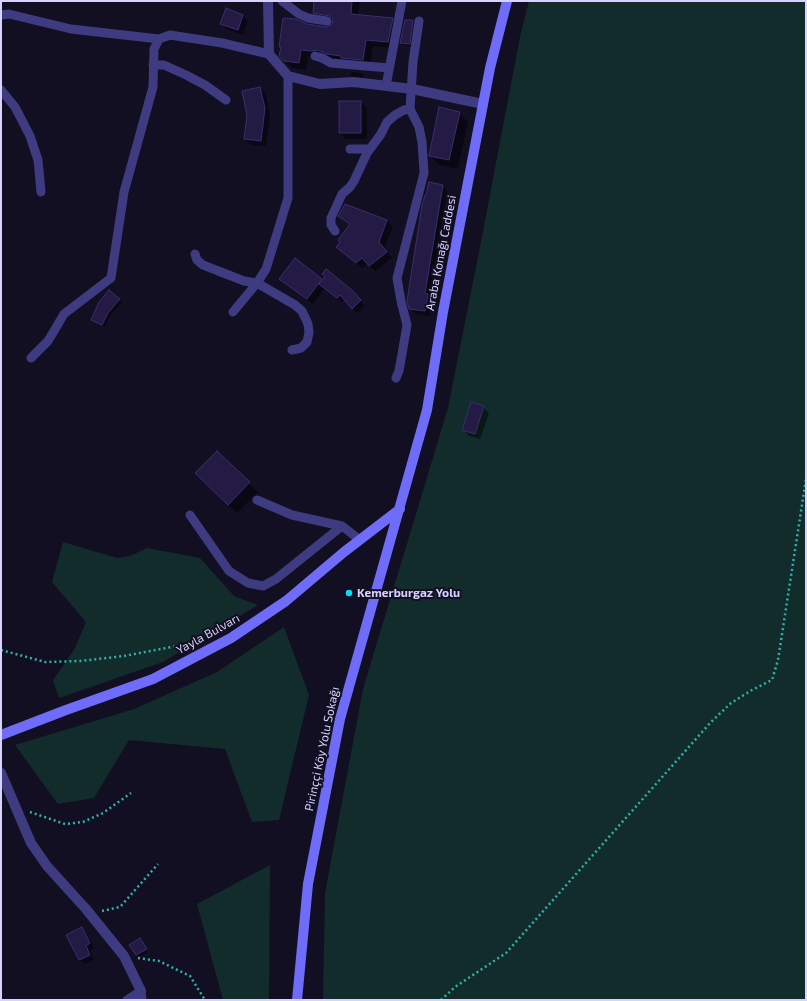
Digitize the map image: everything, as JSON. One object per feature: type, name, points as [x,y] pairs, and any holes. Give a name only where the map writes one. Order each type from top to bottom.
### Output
[{"type":"main road","name":"Araba Konağı Caddesi","points":[[400,509],[427,410],[443,312],[490,68],[507,1]]},
{"type":"main road","name":"Yayla Bulvarı","points":[[1,735],[153,679],[231,638],[286,601],[400,509]]},
{"type":"main road","name":"Pirinççi Köy Yolu Sokağı","points":[[297,1000],[308,884],[340,719],[400,509]]},
{"type":"street","points":[[268,1],[269,54],[288,76],[320,84],[354,82],[412,89],[483,104]]},
{"type":"street","points":[[1,773],[31,843],[47,866],[124,956],[142,996]]},
{"type":"lane","points":[[282,1],[299,14],[308,18],[327,21]]},
{"type":"lane","points":[[386,86],[401,1]]},
{"type":"lane","points":[[1,15],[9,14],[71,29],[160,39],[170,35],[222,43],[269,54]]},
{"type":"lane","points":[[396,378],[400,371],[407,325],[397,278],[424,173],[422,142],[419,127],[410,109],[413,62],[419,21]]},
{"type":"lane","points":[[31,358],[48,342],[64,314],[111,278],[124,192],[153,87],[154,49],[160,39]]},
{"type":"lane","points":[[316,56],[331,63],[389,68]]},
{"type":"lane","points":[[153,65],[164,66],[186,75],[205,85],[226,100]]},
{"type":"lane","points":[[233,312],[257,283],[266,269],[288,198],[288,76]]},
{"type":"lane","points":[[1,90],[15,107],[30,136],[38,160],[41,192]]},
{"type":"lane","points":[[335,230],[331,225],[331,218],[342,194],[354,181],[370,149],[381,134],[387,122],[395,115],[404,110],[410,109]]},
{"type":"lane","points":[[350,149],[370,149]]},
{"type":"lane","points":[[195,254],[203,265],[244,281],[257,283],[295,305],[302,311],[308,324],[309,332],[307,342],[301,348],[292,350]]},
{"type":"lane","points":[[257,500],[292,515],[342,526],[360,540]]},
{"type":"lane","points":[[190,515],[229,571],[248,583],[263,586],[276,579],[295,565],[342,526]]},
{"type":"lane","points":[[127,1000],[142,996]]},
{"type":"path","points":[[441,1000],[455,987],[506,953],[711,722],[731,703],[772,680],[778,660],[806,479]]},
{"type":"path","points":[[1,650],[45,662],[80,661],[117,657],[182,645],[212,648]]},
{"type":"path","points":[[15,806],[65,824],[82,822],[103,813],[131,792]]},
{"type":"path","points":[[88,913],[120,907],[158,864]]},
{"type":"path","points":[[124,956],[159,961],[190,976],[205,1000]]},
{"type":"green space","points":[[529,1],[806,1],[806,1000],[323,1000],[325,893],[363,689],[448,408],[520,37]]},
{"type":"green space","points":[[63,542],[117,558],[130,556],[147,548],[200,558],[234,596],[258,605],[163,662],[59,698],[53,680],[74,650],[86,622],[52,582]]},
{"type":"green space","points":[[284,627],[309,695],[279,820],[252,822],[225,749],[129,740],[94,798],[58,804],[15,745],[134,709],[217,672]]},
{"type":"green space","points":[[270,865],[269,1000],[223,1000],[197,904]]},
{"type":"building","points":[[314,1],[352,1],[351,14],[393,18],[388,42],[366,40],[363,60],[341,58],[341,56],[326,54],[317,50],[301,50],[299,63],[284,61],[279,56],[283,18],[296,19],[307,24],[326,27],[332,24],[333,19],[330,16],[313,13]]},
{"type":"building","points":[[226,8],[243,15],[238,30],[220,24]]},
{"type":"building","points":[[405,20],[413,20],[410,44],[400,43]]},
{"type":"building","points":[[260,87],[265,108],[261,141],[244,139],[247,116],[242,91]]},
{"type":"building","points":[[339,101],[361,101],[361,133],[339,133]]},
{"type":"building","points":[[439,107],[460,112],[449,160],[429,156]]},
{"type":"building","points":[[429,182],[443,185],[425,293],[428,294],[425,311],[409,309],[407,301],[422,205]]},
{"type":"building","points":[[345,204],[387,220],[379,242],[387,252],[369,266],[362,258],[356,263],[336,247],[340,242],[338,240],[350,224],[338,216]]},
{"type":"building","points":[[295,258],[322,279],[307,299],[279,279]]},
{"type":"building","points":[[326,269],[353,291],[361,300],[352,309],[340,295],[337,298],[319,284],[325,277],[322,274]]},
{"type":"building","points":[[109,290],[120,299],[108,313],[102,325],[91,320],[99,302]]},
{"type":"building","points":[[471,402],[484,406],[475,434],[462,430]]},
{"type":"building","points":[[217,451],[250,482],[228,505],[195,473]]},
{"type":"building","points":[[82,927],[90,943],[86,946],[90,955],[79,960],[66,935]]},
{"type":"building","points":[[140,938],[147,949],[136,955],[129,945]]},
{"type":"place","name":"Kemerburgaz Yolu","points":[[349,593]]}]
